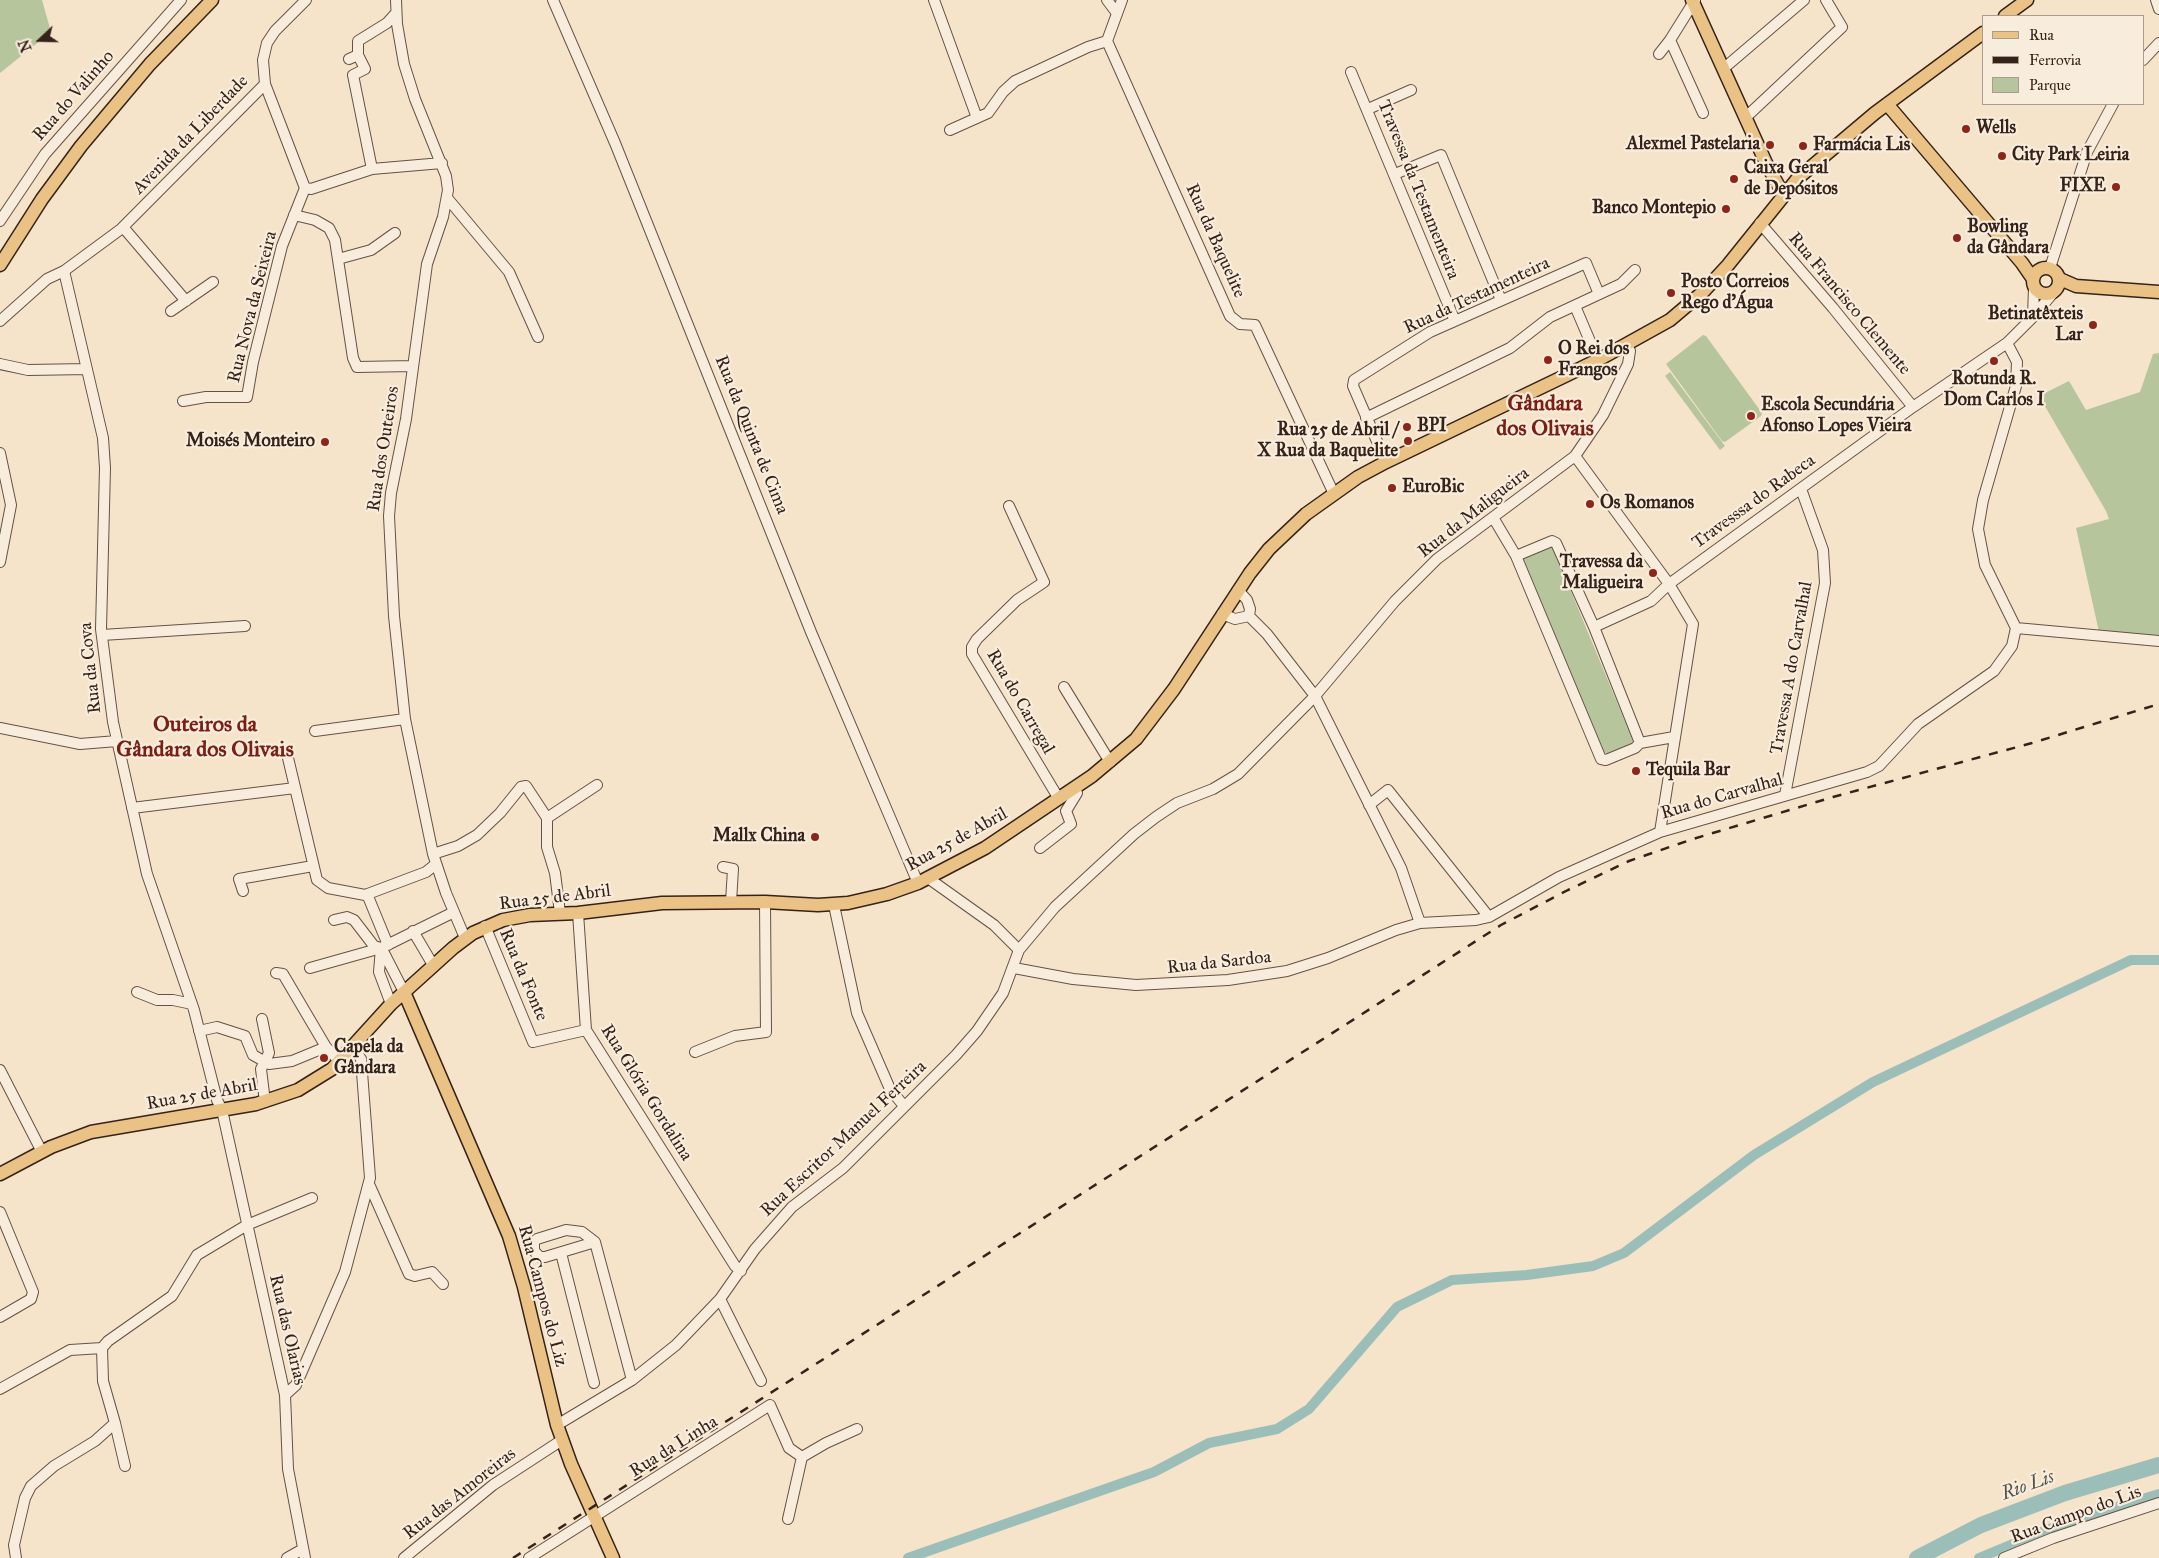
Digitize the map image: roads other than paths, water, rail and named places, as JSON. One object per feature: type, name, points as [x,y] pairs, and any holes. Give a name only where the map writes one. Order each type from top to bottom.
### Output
[{"type":"main road","points":[[0,264],[42,198],[81,146],[150,64],[212,0]]},
{"type":"main road","points":[[2006,15],[2027,0]]},
{"type":"main road","points":[[1693,1],[1745,118],[1783,194]]},
{"type":"main road","name":"Rua 25 de Abril","points":[[0,1174],[76,1137],[97,1131],[266,1102],[306,1086],[340,1062],[391,1004],[433,965],[465,938],[485,926],[513,918],[578,913],[662,903],[765,902],[834,905],[861,900],[923,881],[985,848],[1059,800],[1110,762],[1147,727],[1238,590],[1261,559],[1280,538],[1334,494],[1386,462],[1598,360],[1670,320],[1703,292],[1748,243],[1760,223],[1783,194],[1824,154],[1887,104],[1982,34]]},
{"type":"main road","points":[[1887,104],[2022,263],[2039,276],[2042,294],[2056,287],[2076,286],[2159,292]]},
{"type":"main road","points":[[2039,276],[2056,272],[2056,287]]},
{"type":"main road","name":"Rua Campos do Liz","points":[[404,992],[508,1236],[524,1287],[557,1425],[613,1558]]},
{"type":"street","name":"Rua do Valinho","points":[[0,221],[45,154],[181,0]]},
{"type":"street","name":"Avenida da Liberdade","points":[[0,321],[47,279],[64,271],[123,227],[265,84],[263,60],[267,43],[275,31],[306,0]]},
{"type":"street","name":"Rua dos Outeiros","points":[[396,0],[396,14],[404,64],[409,82],[442,163],[448,184],[448,199],[427,264],[414,366],[390,504],[395,626],[406,719],[435,859],[465,938]]},
{"type":"street","name":"Rua da Quinta de Cima","points":[[553,0],[615,143],[811,632],[923,881]]},
{"type":"street","points":[[934,0],[977,118]]},
{"type":"street","points":[[1107,0],[1116,12]]},
{"type":"street","points":[[950,130],[988,113],[1003,92],[1015,80],[1088,46],[1107,41],[1116,12],[1122,0]]},
{"type":"street","points":[[1723,69],[1804,0]]},
{"type":"street","points":[[1745,118],[1842,27],[1826,0]]},
{"type":"street","points":[[2156,0],[2159,9]]},
{"type":"street","points":[[1659,54],[1670,40],[1693,1]]},
{"type":"street","points":[[372,169],[353,75],[365,68],[354,57],[358,41],[387,23],[396,14]]},
{"type":"street","points":[[1670,40],[1703,112]]},
{"type":"street","name":"Rua da Baquelite","points":[[1107,41],[1230,316],[1240,324],[1254,325],[1334,494]]},
{"type":"street","points":[[2144,59],[2159,43]]},
{"type":"street","name":"Travessa da Testamenteira","points":[[1350,72],[1368,109],[1455,321]]},
{"type":"street","points":[[265,84],[305,188],[311,189],[372,169],[442,163]]},
{"type":"street","points":[[1368,109],[1411,90]]},
{"type":"street","points":[[2033,317],[2039,276],[2087,152],[2112,105]]},
{"type":"street","points":[[1395,174],[1441,155],[1501,300]]},
{"type":"street","name":"Rua Nova da Seixeira","points":[[183,401],[206,397],[247,397],[282,246],[305,188]]},
{"type":"street","points":[[448,199],[510,272],[538,337]]},
{"type":"street","points":[[294,215],[315,220],[329,228],[335,240],[352,358],[357,367],[414,366]]},
{"type":"street","name":"Rua Francisco Clemente","points":[[1760,223],[1913,406]]},
{"type":"street","points":[[123,227],[186,301]]},
{"type":"street","points":[[338,260],[371,250],[395,233]]},
{"type":"street","name":"Rua da Testamenteira","points":[[1386,462],[1353,386],[1354,380],[1430,332],[1586,264],[1600,294]]},
{"type":"street","points":[[1366,418],[1510,348],[1541,323],[1621,284],[1635,270]]},
{"type":"street","name":"Rua da Cova","points":[[64,271],[103,438],[105,460],[102,635],[105,672],[147,874],[192,1004],[217,1100],[222,1110]]},
{"type":"street","points":[[171,311],[213,282]]},
{"type":"street","name":"Travesssa do Rabeca","points":[[1594,627],[1651,601],[1669,584],[1913,406],[2007,343],[2033,317],[2056,287]]},
{"type":"street","points":[[1574,306],[1598,360]]},
{"type":"street","points":[[2007,343],[2017,362],[2017,380],[1983,500],[1978,529],[1985,565],[2016,628],[2159,641]]},
{"type":"street","name":"Rua da Maligueira","points":[[1019,950],[1055,907],[1134,834],[1177,803],[1213,789],[1238,774],[1315,696],[1409,587],[1437,559],[1575,456],[1603,415],[1628,364],[1630,351],[1627,345]]},
{"type":"street","points":[[0,364],[28,370],[87,369]]},
{"type":"street","points":[[1575,456],[1669,584],[1693,624],[1660,832]]},
{"type":"street","points":[[0,457],[11,505],[0,562]]},
{"type":"street","name":"Travessa A do Carvalhal","points":[[1785,795],[1825,583],[1823,550],[1801,489]]},
{"type":"street","name":"Rua do Carregal","points":[[1009,506],[1048,580],[1017,600],[977,639],[972,647],[972,654],[1059,800]]},
{"type":"street","points":[[1494,518],[1516,556],[1601,759],[1606,760],[1635,748],[1640,743],[1674,737]]},
{"type":"street","points":[[1516,556],[1554,541],[1594,627],[1640,743]]},
{"type":"street","points":[[1238,590],[1247,600],[1250,609],[1249,616]]},
{"type":"street","points":[[1222,614],[1235,619],[1249,616]]},
{"type":"street","points":[[1249,616],[1267,634],[1315,696],[1401,868],[1420,923]]},
{"type":"street","points":[[102,635],[244,626]]},
{"type":"street","name":"Rua do Carvalhal","points":[[1420,923],[1476,920],[1489,917],[1560,877],[1660,832],[1867,772],[1879,766],[1929,714],[1994,672],[2012,646],[2016,628]]},
{"type":"street","points":[[1064,687],[1110,762]]},
{"type":"street","points":[[315,731],[406,719]]},
{"type":"street","points":[[0,728],[80,744],[118,741]]},
{"type":"street","points":[[288,758],[317,880],[328,888],[367,894],[426,872],[435,859],[476,835],[500,813],[521,787],[526,786],[547,818],[547,847],[556,873],[560,913]]},
{"type":"street","points":[[547,818],[597,785]]},
{"type":"street","points":[[132,808],[295,788]]},
{"type":"street","points":[[1040,848],[1071,824],[1066,811],[1077,793],[1075,788]]},
{"type":"street","points":[[1369,805],[1388,790],[1489,917]]},
{"type":"street","points":[[243,891],[239,879],[313,866]]},
{"type":"street","points":[[723,867],[734,869],[731,902]]},
{"type":"street","points":[[923,881],[994,925],[1019,950]]},
{"type":"street","points":[[367,894],[385,946],[404,992]]},
{"type":"street","points":[[695,1052],[734,1036],[766,1032],[765,902]]},
{"type":"street","points":[[834,905],[857,1012],[890,1089],[904,1106]]},
{"type":"street","points":[[310,968],[385,946],[454,912]]},
{"type":"street","name":"Rua Glória Gordalina","points":[[578,913],[586,1030],[735,1266],[741,1271]]},
{"type":"street","points":[[334,920],[347,917],[354,920],[374,946],[385,946]]},
{"type":"street","name":"Rua da Sardoa","points":[[1014,968],[1073,978],[1136,985],[1228,980],[1262,976],[1304,966],[1396,930],[1420,923]]},
{"type":"street","name":"Rua da Fonte","points":[[485,926],[533,1042],[586,1030]]},
{"type":"street","points":[[413,931],[433,965]]},
{"type":"street","points":[[385,946],[379,972],[391,1004]]},
{"type":"street","name":"Rua Escritor Manuel Ferreira","points":[[557,1425],[632,1380],[676,1345],[720,1299],[755,1249],[792,1207],[843,1168],[977,1031],[1003,993],[1014,968],[1019,950]]},
{"type":"street","points":[[276,973],[283,974],[326,1047],[340,1062]]},
{"type":"street","points":[[137,992],[157,1000],[173,1000],[192,1004]]},
{"type":"street","points":[[262,1019],[269,1053],[261,1069],[266,1102]]},
{"type":"street","points":[[199,1031],[217,1027],[245,1036],[253,1055],[264,1062],[278,1064],[292,1061],[326,1047]]},
{"type":"street","points":[[285,1395],[296,1385],[345,1272],[369,1184],[361,1059],[353,1047]]},
{"type":"street","points":[[0,1070],[42,1152]]},
{"type":"street","name":"Rua das Olarias","points":[[222,1110],[285,1395],[288,1469],[304,1553]]},
{"type":"street","points":[[369,1184],[409,1274],[415,1276],[432,1272],[443,1284]]},
{"type":"street","points":[[125,1466],[103,1381],[102,1348],[108,1341],[172,1296],[197,1255],[247,1225],[312,1198]]},
{"type":"street","points":[[0,1212],[33,1292],[31,1299],[0,1317]]},
{"type":"street","points":[[595,1242],[540,1257],[534,1251],[534,1242],[541,1238],[572,1230],[588,1235],[595,1242],[600,1254],[632,1380]]},
{"type":"street","points":[[561,1252],[594,1383]]},
{"type":"street","points":[[720,1299],[760,1381]]},
{"type":"street","points":[[0,1389],[70,1350],[102,1348]]},
{"type":"street","name":"Rua da Linha","points":[[529,1558],[770,1406],[789,1448],[802,1457]]},
{"type":"street","points":[[16,1558],[14,1545],[25,1498],[31,1486],[54,1466],[95,1441],[115,1423]]},
{"type":"street","points":[[788,1519],[802,1457],[826,1443],[857,1429]]},
{"type":"street","name":"Rua das Amoreiras","points":[[404,1558],[493,1485],[562,1440]]},
{"type":"street","name":"Rua Campo do Lis","points":[[2004,1558],[2077,1529],[2159,1503]]},
{"type":"street","points":[[287,1558],[304,1553]]},
{"type":"waterway","points":[[908,1558],[1154,1472],[1209,1443],[1277,1429],[1309,1409],[1397,1307],[1452,1280],[1527,1275],[1593,1266],[1624,1253],[1754,1155],[1873,1082],[2131,960],[2159,960]]},
{"type":"waterway","name":"Rio Lis","points":[[1917,1558],[1981,1525],[2065,1493],[2159,1465]]},
{"type":"waterway","points":[[1979,1558],[2061,1524],[2159,1494]]},
{"type":"railway","points":[[513,1558],[1501,925],[1568,890],[1629,861],[1693,839],[1833,797],[2032,743],[2159,704]]},
{"type":"place","name":"Wells","points":[[1966,129]]},
{"type":"place","name":"Alexmel Pastelaria","points":[[1770,145]]},
{"type":"place","name":"Farmácia Lis","points":[[1803,146]]},
{"type":"place","name":"City Park Leiria","points":[[2002,156]]},
{"type":"place","name":"Caixa Geral de Depósitos","points":[[1734,179]]},
{"type":"place","name":"FIXE","points":[[2116,187]]},
{"type":"place","name":"Banco Montepio","points":[[1726,209]]},
{"type":"place","name":"Bowling da Gândara","points":[[1957,238]]},
{"type":"place","name":"Posto Correios Rego d'Água","points":[[1671,293]]},
{"type":"place","name":"Betinatêxteis Lar","points":[[2093,325]]},
{"type":"place","name":"O Rei dos Frangos","points":[[1548,360]]},
{"type":"place","name":"Rotunda R. Dom Carlos I","points":[[1994,361]]},
{"type":"place","name":"Escola Secundária Afonso Lopes Vieira","points":[[1751,416]]},
{"type":"place","name":"BPI","points":[[1407,427]]},
{"type":"place","name":"Rua 25 de Abril / X Rua da Baquelite","points":[[1408,441]]},
{"type":"place","name":"Moisés Monteiro","points":[[325,442]]},
{"type":"place","name":"EuroBic","points":[[1392,488]]},
{"type":"place","name":"Os Romanos","points":[[1590,504]]},
{"type":"place","name":"Travessa da Maligueira","points":[[1653,573]]},
{"type":"place","name":"Tequila Bar","points":[[1636,771]]},
{"type":"place","name":"Mallx China","points":[[815,837]]},
{"type":"place","name":"Capela da Gândara","points":[[324,1058]]},
{"type":"district","name":"Gândara dos Olivais","points":[[1545,418]]},
{"type":"district","name":"Outeiros da Gândara dos Olivais","points":[[205,738]]}]
